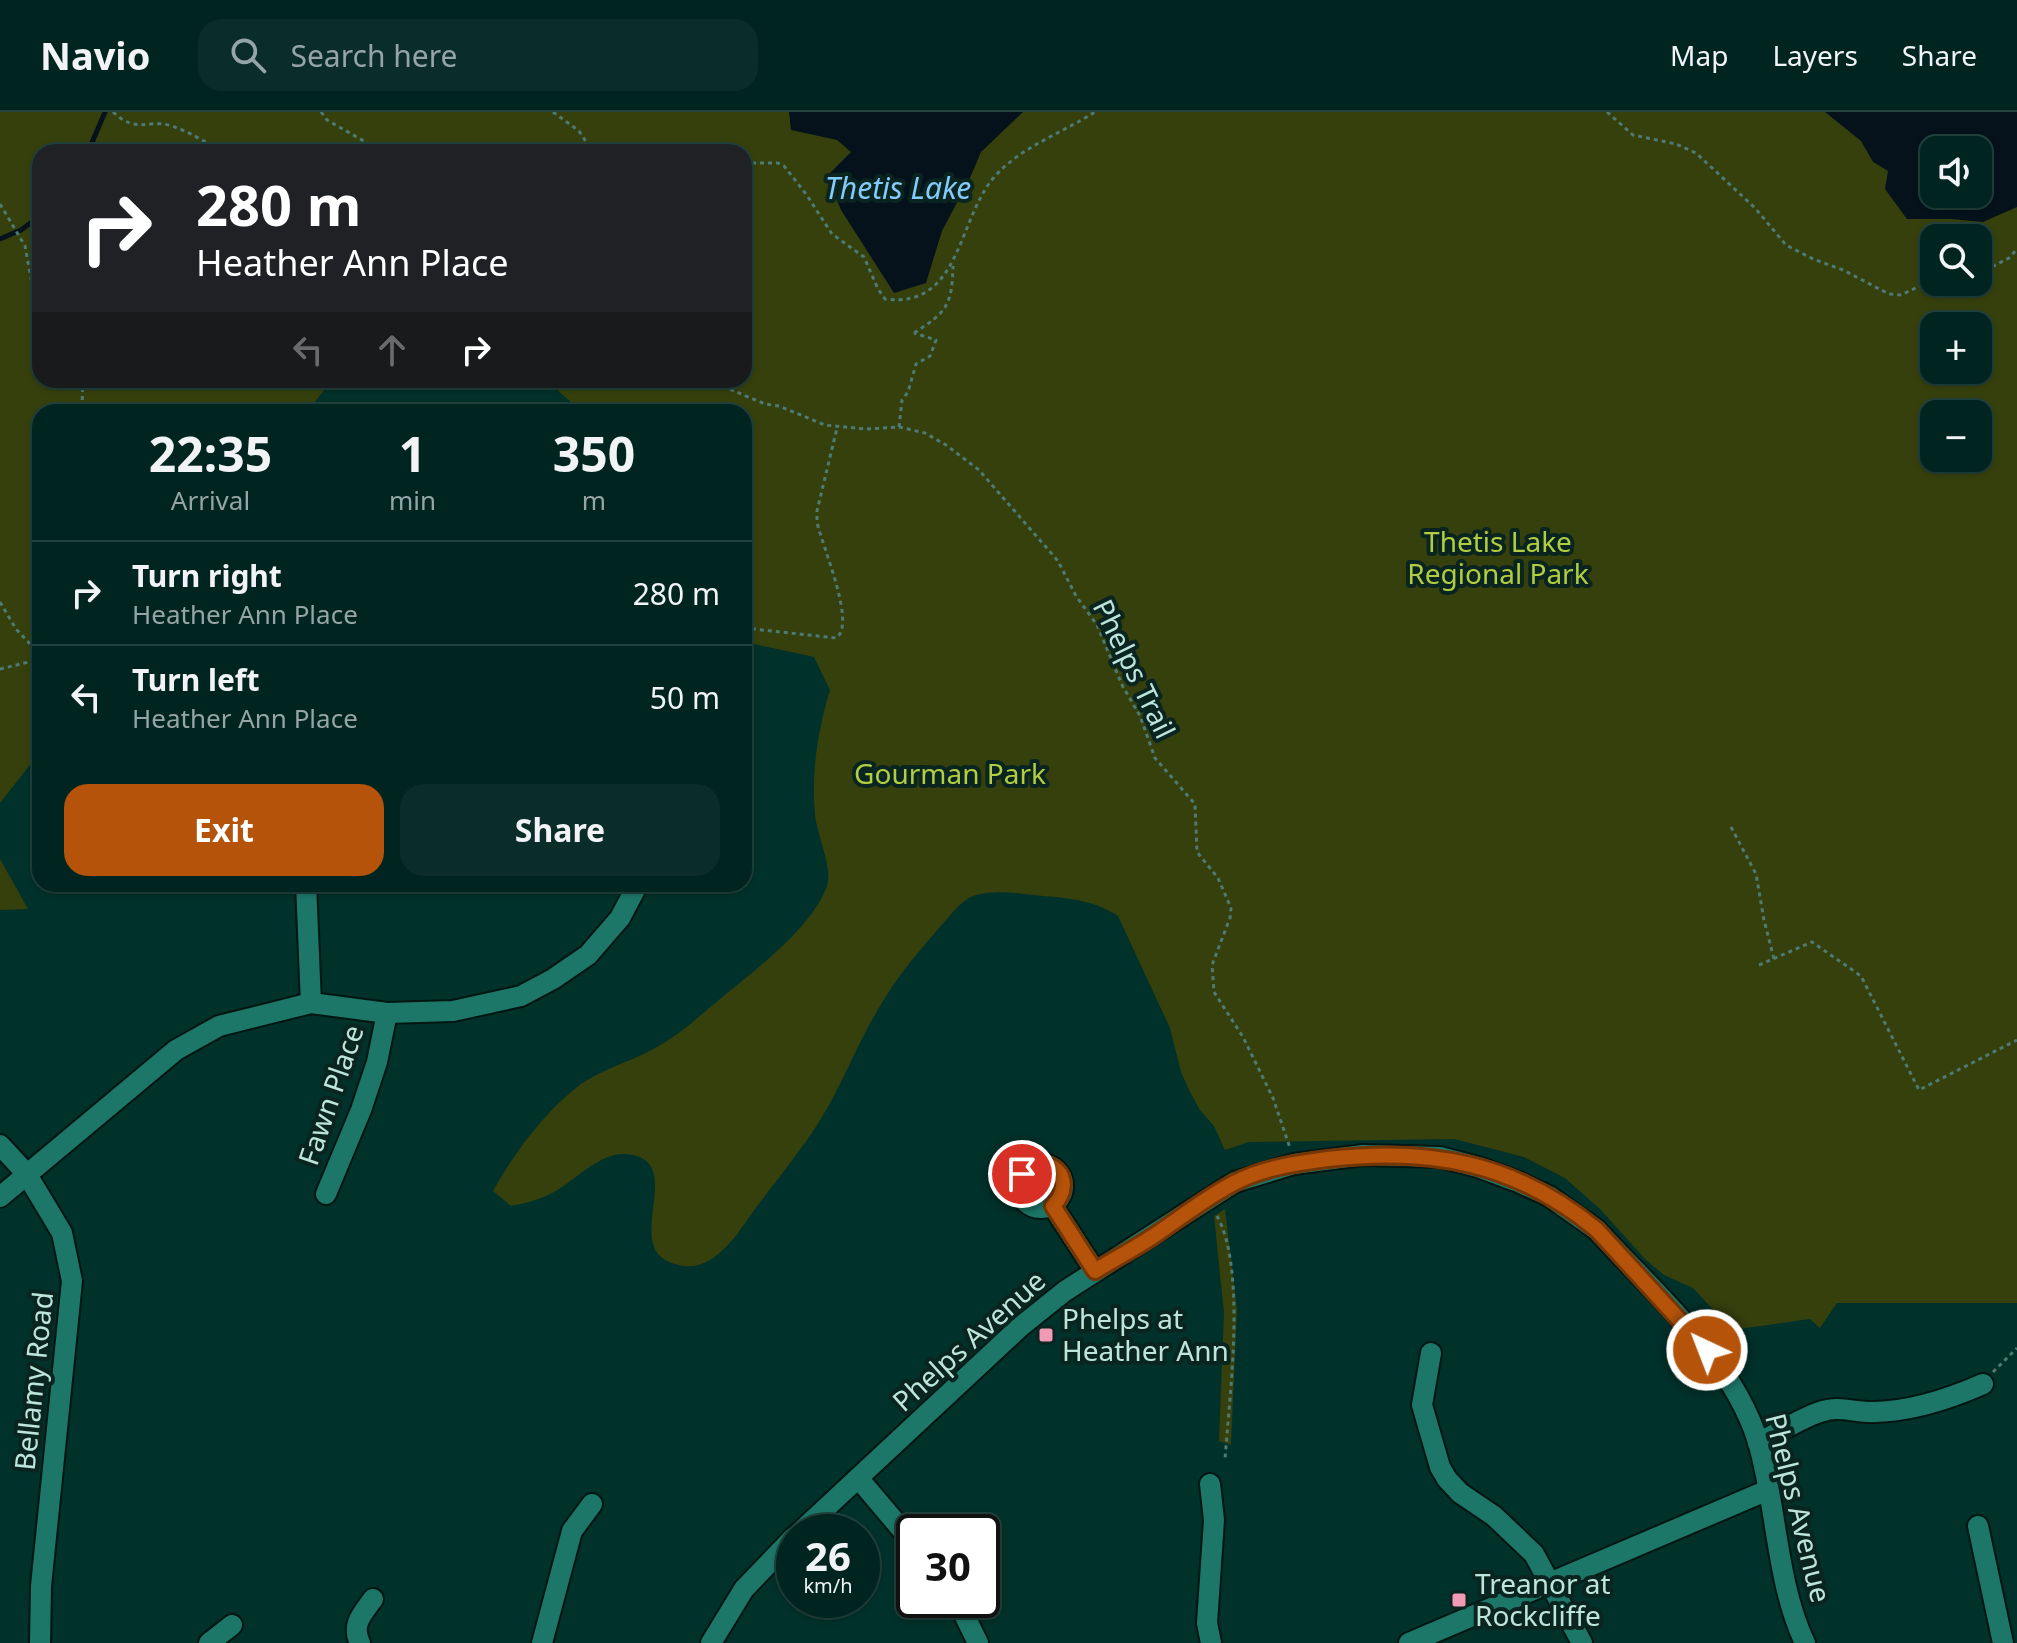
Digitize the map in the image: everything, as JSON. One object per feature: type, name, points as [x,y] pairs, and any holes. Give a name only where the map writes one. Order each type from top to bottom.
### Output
[{"type":"street","points":[[306,892],[311,1003]]},
{"type":"street","points":[[0,1197],[176,1050],[219,1026],[311,1003],[387,1013],[453,1011],[521,996],[588,955],[620,918],[634,892]]},
{"type":"street","name":"Fawn Place","points":[[326,1194],[361,1110],[377,1062],[387,1013]]},
{"type":"street","name":"Bellamy Road","points":[[0,1145],[26,1173],[62,1233],[72,1281],[41,1586],[40,1643]]},
{"type":"street","name":"Phelps Avenue","points":[[820,1514],[1020,1327],[1065,1291],[1235,1182],[1294,1164],[1363,1155],[1440,1157],[1491,1171],[1549,1196],[1597,1230],[1707,1350],[1730,1382],[1747,1413],[1758,1443],[1792,1608],[1805,1643]]},
{"type":"street","points":[[1053,1206],[1095,1271]]},
{"type":"street","points":[[1431,1353],[1422,1405],[1440,1467],[1460,1493],[1516,1534],[1534,1554],[1582,1643]]},
{"type":"street","points":[[1758,1443],[1820,1411],[1843,1408],[1871,1412],[1899,1410],[1957,1396],[1983,1384]]},
{"type":"street","points":[[859,1479],[896,1523]]},
{"type":"street","points":[[1210,1484],[1214,1520],[1207,1623],[1211,1643]]},
{"type":"street","points":[[1409,1643],[1768,1490]]},
{"type":"street","points":[[542,1643],[572,1531],[592,1504]]},
{"type":"street","points":[[1978,1526],[2003,1643]]},
{"type":"street","points":[[711,1643],[744,1589],[776,1556]]},
{"type":"street","points":[[360,1643],[356,1635],[357,1621],[373,1599]]},
{"type":"street","points":[[966,1618],[978,1643]]},
{"type":"street","points":[[209,1643],[232,1625]]},
{"type":"path","points":[[113,112],[132,126],[176,127],[209,144]]},
{"type":"path","points":[[321,112],[327,120],[369,144]]},
{"type":"path","points":[[553,112],[579,131],[588,144]]},
{"type":"path","points":[[752,163],[778,163],[784,166],[832,234],[864,257],[885,299],[903,301],[930,290],[941,280],[953,261],[973,210],[994,176],[1032,146],[1054,137],[1095,112]]},
{"type":"path","points":[[1607,112],[1633,135],[1676,144],[1696,153],[1755,208],[1786,245],[1889,294],[1901,295],[1920,286]]},
{"type":"path","points":[[0,204],[25,246],[32,284]]},
{"type":"path","points":[[1992,267],[2009,258],[2017,249]]},
{"type":"path","points":[[899,427],[902,400],[908,392],[916,364],[930,356],[936,340],[914,333],[943,312],[952,293],[953,261]]},
{"type":"path","name":"Phelps Trail","points":[[727,388],[825,425],[865,429],[899,427],[925,433],[979,470],[1058,561],[1076,596],[1097,625],[1122,685],[1140,716],[1155,758],[1193,800],[1197,852],[1218,878],[1231,908],[1212,965],[1214,992],[1243,1037],[1273,1098],[1294,1164]]},
{"type":"path","points":[[752,629],[841,636],[844,628],[842,605],[817,522],[837,427]]},
{"type":"path","points":[[0,602],[16,629],[32,646]]},
{"type":"path","points":[[0,669],[32,660]]},
{"type":"path","points":[[1731,827],[1756,874],[1774,959]]},
{"type":"path","points":[[1759,965],[1812,942],[1861,976],[1919,1090],[2017,1040]]},
{"type":"path","points":[[1208,1199],[1225,1230],[1235,1303],[1225,1460]]},
{"type":"path","points":[[1983,1384],[2017,1348]]},
{"type":"green space","name":"Thetis Lake Regional Park","points":[[0,112],[2017,112],[2017,1303],[1837,1303],[1820,1328],[1810,1319],[1732,1330],[1693,1288],[1664,1275],[1646,1260],[1600,1209],[1565,1178],[1524,1157],[1454,1139],[1249,1142],[1225,1150],[1214,1126],[1190,1092],[1181,1072],[1170,1028],[1118,916],[1082,901],[1010,892],[984,893],[966,900],[921,949],[879,1007],[829,1105],[807,1140],[736,1235],[710,1260],[684,1266],[659,1255],[652,1241],[653,1171],[644,1160],[626,1154],[606,1158],[552,1193],[517,1205],[511,1206],[493,1191],[532,1133],[568,1095],[590,1078],[657,1047],[690,1024],[795,933],[809,918],[827,886],[826,861],[815,815],[814,783],[819,736],[830,690],[814,657],[752,644],[752,404],[573,404],[555,388],[752,388],[752,144],[32,144],[32,388],[326,388],[313,404],[32,404],[32,762],[0,803]]},
{"type":"green space","points":[[0,859],[28,909],[0,910]]},
{"type":"green space","points":[[1225,1209],[1237,1310],[1231,1445],[1219,1441],[1224,1313],[1214,1216]]},
{"type":"water","name":"Thetis Lake","points":[[789,112],[1023,112],[981,152],[942,231],[926,283],[894,293],[841,210],[827,176],[851,152],[837,140],[791,130]]},
{"type":"water","points":[[1825,112],[2017,112],[2017,207],[1983,222],[1907,219],[1885,189],[1888,171],[1873,162],[1861,141]]},
{"type":"waterway","points":[[91,144],[105,112]]},
{"type":"waterway","points":[[0,239],[32,222]]},
{"type":"place","name":"Phelps at Heather Ann","points":[[1046,1335]]},
{"type":"place","name":"Treanor at Rockcliffe","points":[[1459,1600]]},
{"type":"route","points":[[1022,1174],[1029,1167],[1039,1164],[1057,1170],[1063,1179],[1064,1189],[1053,1206],[1095,1271],[1235,1182],[1274,1168],[1363,1155],[1440,1157],[1478,1167],[1533,1188],[1580,1216],[1597,1230],[1707,1350]]},
{"type":"park label","name":"Gourman Park","points":[[950,774]]}]
